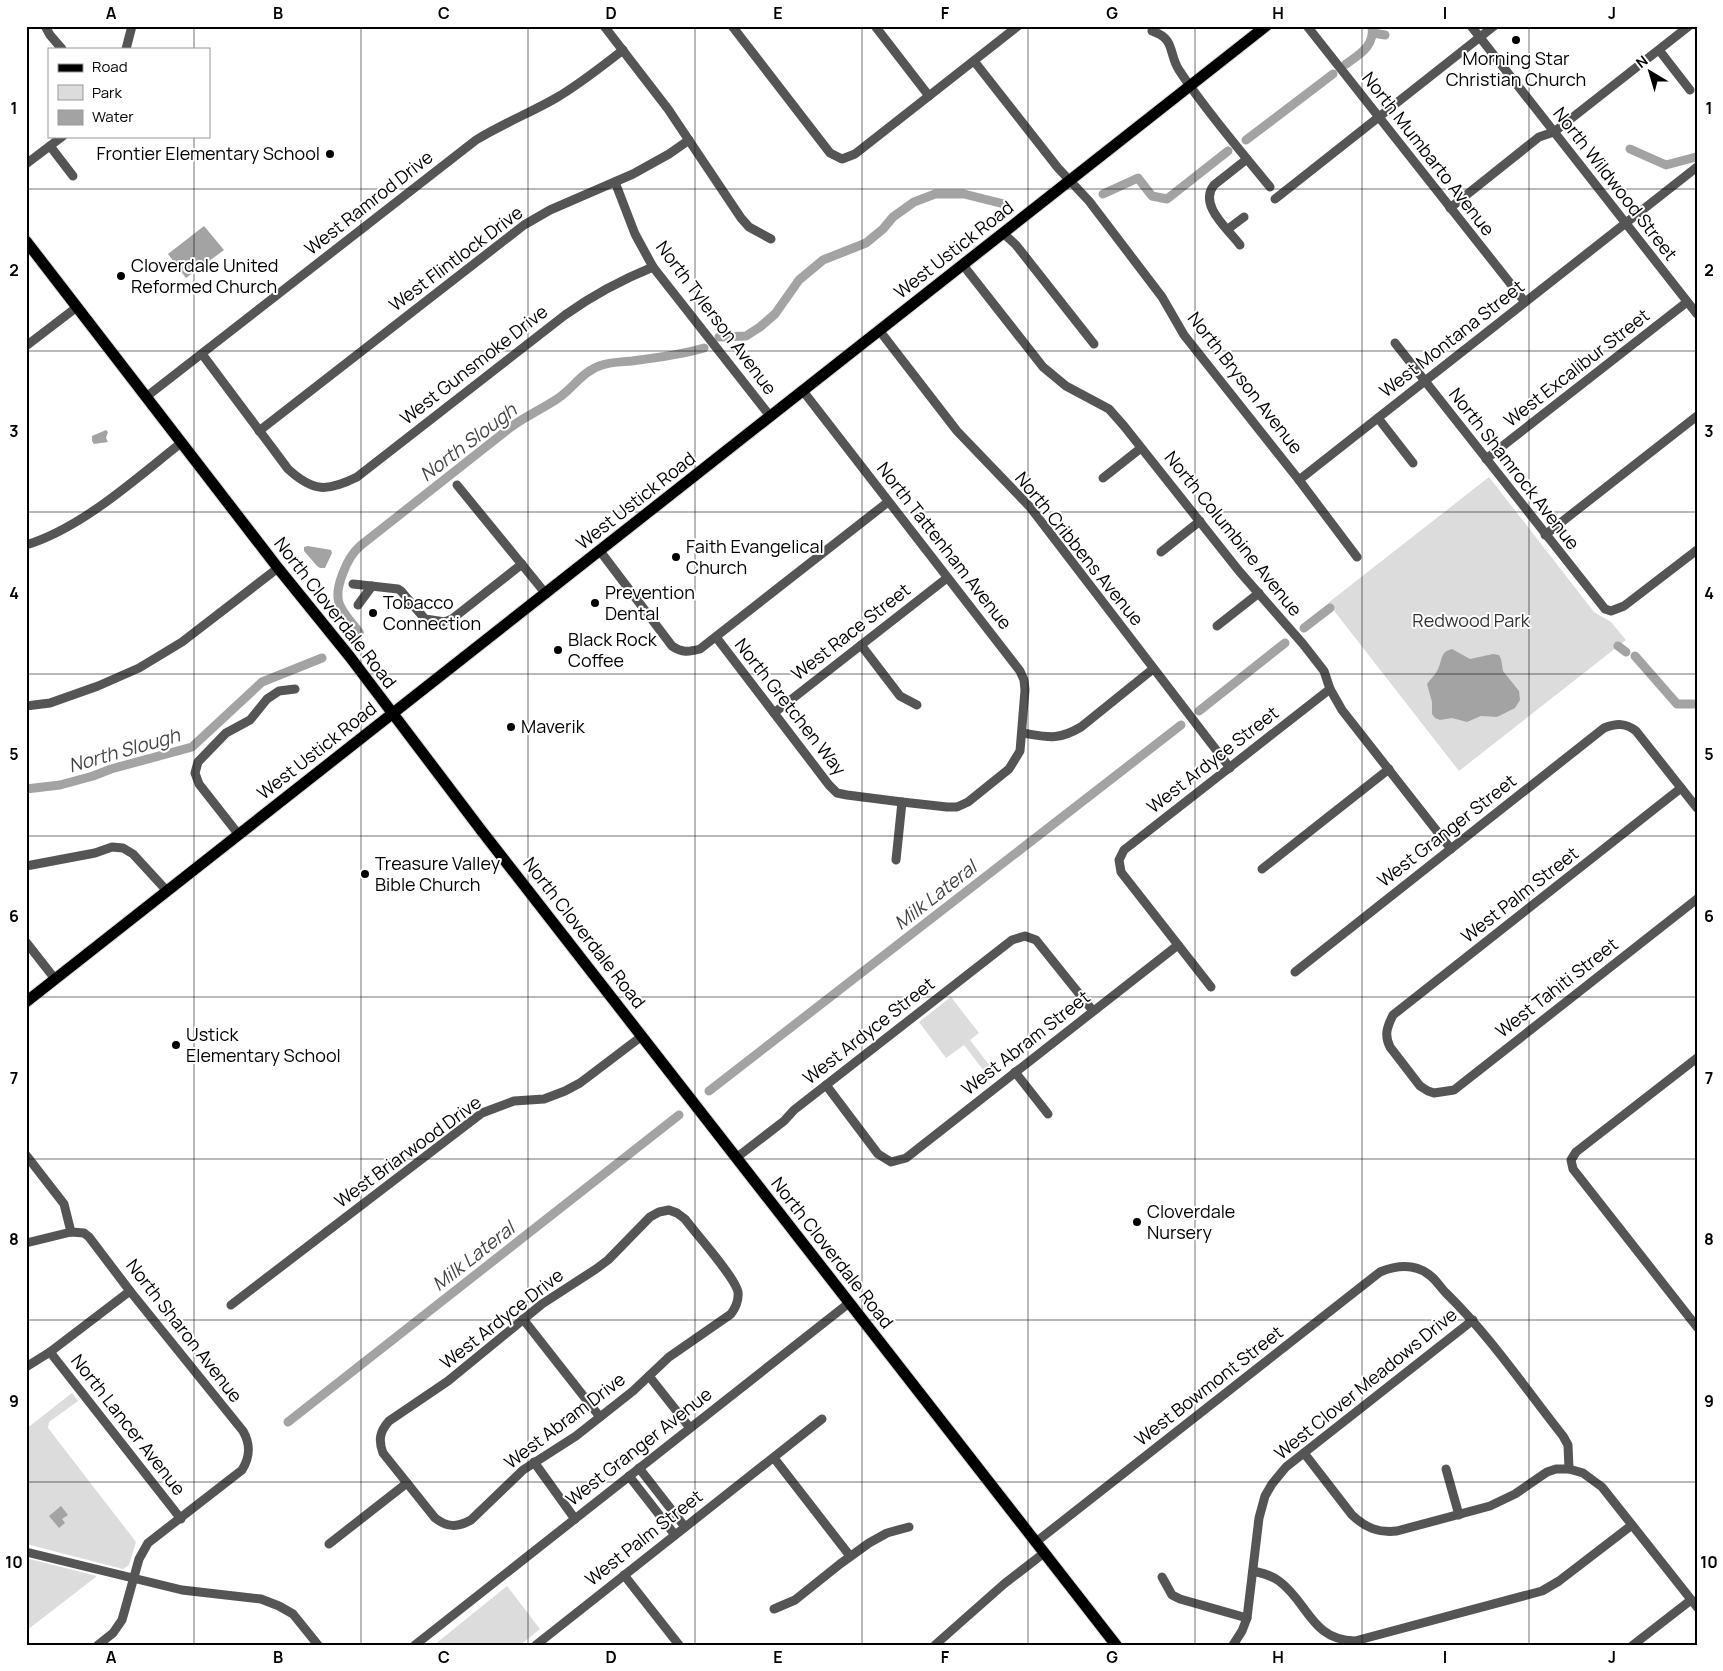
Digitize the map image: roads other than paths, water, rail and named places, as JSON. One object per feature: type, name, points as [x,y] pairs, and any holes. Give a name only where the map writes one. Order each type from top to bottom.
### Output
[{"type":"main road","name":"West Ustick Road","points":[[26,1002],[1266,26]]},
{"type":"main road","name":"North Cloverdale Road","points":[[26,241],[278,568],[350,657],[392,714],[736,1158],[1116,1645]]},
{"type":"street","points":[[45,26],[61,48]]},
{"type":"street","points":[[126,48],[132,26]]},
{"type":"street","points":[[604,26],[668,109],[741,218],[749,227],[771,239]]},
{"type":"street","points":[[732,26],[830,153],[842,159],[855,154],[974,61],[1014,27]]},
{"type":"street","points":[[875,26],[929,96]]},
{"type":"street","name":"North Mumbarto Avenue","points":[[1307,26],[1525,302]]},
{"type":"street","name":"North Wildwood Street","points":[[1471,26],[1697,314]]},
{"type":"street","points":[[1275,198],[1494,26]]},
{"type":"street","points":[[1450,208],[1539,137],[1554,132],[1689,26]]},
{"type":"street","points":[[1152,32],[1165,37],[1171,45],[1177,67],[1190,86],[1270,187]]},
{"type":"street","name":"West Ramrod Drive","points":[[146,398],[476,140],[496,127],[555,98],[585,80],[622,50]]},
{"type":"street","points":[[1659,50],[1690,90]]},
{"type":"street","name":"North Bryson Avenue","points":[[974,61],[1058,168],[1089,201],[1162,297],[1184,335],[1300,480],[1358,557]]},
{"type":"street","points":[[26,164],[60,138]]},
{"type":"street","name":"West Flintlock Drive","points":[[259,431],[524,225],[550,210],[633,174],[669,154],[689,140]]},
{"type":"street","points":[[50,146],[73,176]]},
{"type":"street","points":[[1240,245],[1210,206],[1208,197],[1214,185],[1247,159]]},
{"type":"street","name":"West Montana Street","points":[[1300,480],[1697,167]]},
{"type":"street","name":"North Tylerson Avenue","points":[[615,182],[635,234],[653,267],[770,416]]},
{"type":"street","points":[[1228,229],[1244,217]]},
{"type":"street","points":[[1003,233],[1016,245],[1094,344]]},
{"type":"street","name":"North Columbine Avenue","points":[[963,265],[1043,367],[1066,386],[1108,409],[1142,448],[1239,571],[1324,671],[1330,689],[1342,710],[1451,849]]},
{"type":"street","name":"West Gunsmoke Drive","points":[[259,431],[288,469],[301,481],[318,488],[338,486],[357,477],[588,299],[613,284],[653,267]]},
{"type":"street","name":"West Excalibur Street","points":[[1486,459],[1687,302]]},
{"type":"street","points":[[26,346],[77,307]]},
{"type":"street","name":"North Cribbens Avenue","points":[[879,330],[958,431],[1030,507],[1230,768]]},
{"type":"street","name":"North Shamrock Avenue","points":[[1395,343],[1605,609],[1610,611],[1624,606],[1697,550]]},
{"type":"street","points":[[202,354],[259,431]]},
{"type":"street","name":"North Tattenham Avenue","points":[[803,392],[1020,671],[1024,680],[1025,690],[1020,751],[1009,770],[968,802],[957,807],[902,802]]},
{"type":"street","points":[[1545,535],[1697,416]]},
{"type":"street","points":[[1378,418],[1413,463]]},
{"type":"street","points":[[26,545],[66,529],[90,513],[181,443]]},
{"type":"street","points":[[1103,478],[1142,448]]},
{"type":"street","points":[[457,485],[546,594]]},
{"type":"street","points":[[600,551],[672,646],[680,651],[690,652],[700,649],[716,637],[888,502]]},
{"type":"street","points":[[1161,552],[1200,521]]},
{"type":"street","points":[[352,584],[398,589],[402,591],[425,619],[445,622],[452,619],[522,564]]},
{"type":"street","points":[[26,706],[50,703],[98,686],[139,668],[182,642],[278,568]]},
{"type":"street","name":"West Race Street","points":[[774,713],[947,578]]},
{"type":"street","points":[[358,605],[372,586]]},
{"type":"street","points":[[1217,626],[1259,593]]},
{"type":"street","name":"North Gretchen Way","points":[[716,637],[829,786],[838,793],[847,796],[902,802]]},
{"type":"street","points":[[861,645],[900,696],[916,704]]},
{"type":"street","points":[[1022,734],[1059,737],[1070,733],[1153,669]]},
{"type":"street","points":[[239,835],[199,784],[196,773],[198,762],[226,733],[250,720],[267,699],[279,690],[295,689]]},
{"type":"street","name":"West Ardyce Street","points":[[1178,944],[1121,872],[1118,860],[1124,850],[1330,689]]},
{"type":"street","name":"West Granger Street","points":[[1295,972],[1604,728],[1623,724],[1630,726],[1681,788]]},
{"type":"street","points":[[1262,869],[1389,769]]},
{"type":"street","points":[[1681,788],[1697,808]]},
{"type":"street","name":"West Palm Street","points":[[1434,1093],[1420,1086],[1390,1047],[1386,1032],[1393,1015],[1681,788]]},
{"type":"street","points":[[896,860],[902,802]]},
{"type":"street","points":[[26,866],[95,853],[112,847],[123,848],[133,854],[167,891]]},
{"type":"street","name":"West Tahiti Street","points":[[1434,1093],[1454,1090],[1697,899]]},
{"type":"street","name":"West Ardyce Street","points":[[736,1158],[826,1085],[1012,940],[1025,936],[1036,940],[1093,1011]]},
{"type":"street","points":[[26,942],[56,979]]},
{"type":"street","points":[[1178,944],[1211,987]]},
{"type":"street","name":"West Abram Street","points":[[826,1085],[878,1154],[891,1162],[906,1158],[1178,944]]},
{"type":"street","name":"West Briarwood Drive","points":[[231,1305],[482,1113],[514,1101],[544,1099],[565,1091],[580,1083],[642,1036]]},
{"type":"street","points":[[1697,1058],[1576,1152],[1571,1160],[1573,1169],[1697,1327]]},
{"type":"street","points":[[1015,1072],[1048,1114]]},
{"type":"street","points":[[26,1156],[64,1204],[71,1232],[26,1244]]},
{"type":"street","name":"West Abram Drive","points":[[407,1483],[435,1518],[443,1524],[462,1525],[471,1520],[534,1462],[576,1436],[649,1376],[669,1357],[731,1314],[736,1307],[738,1299],[735,1283],[685,1219],[678,1213],[669,1210]]},
{"type":"street","name":"West Ardyce Drive","points":[[407,1483],[383,1453],[380,1446],[380,1436],[383,1428],[389,1421],[448,1382],[551,1297],[608,1260],[650,1217],[658,1212],[669,1210]]},
{"type":"street","name":"North Sharon Avenue","points":[[71,1232],[84,1233],[89,1236],[130,1291],[248,1439],[247,1461],[242,1470],[181,1518]]},
{"type":"street","name":"West Bowmont Street","points":[[1036,1542],[1380,1272],[1393,1267],[1407,1266],[1429,1274],[1473,1320]]},
{"type":"street","points":[[26,1367],[50,1352],[130,1291]]},
{"type":"street","name":"West Granger Avenue","points":[[415,1645],[850,1303]]},
{"type":"street","points":[[522,1319],[600,1417]]},
{"type":"street","points":[[1473,1320],[1563,1436],[1568,1445],[1569,1469]]},
{"type":"street","name":"West Clover Meadows Drive","points":[[1233,1645],[1242,1631],[1247,1618],[1259,1518],[1265,1496],[1280,1474],[1473,1320]]},
{"type":"street","name":"North Lancer Avenue","points":[[50,1352],[181,1518]]},
{"type":"street","points":[[649,1376],[690,1428]]},
{"type":"street","name":"West Palm Street","points":[[538,1644],[822,1419]]},
{"type":"street","points":[[1304,1454],[1361,1524],[1385,1532],[1397,1532],[1501,1502],[1547,1472],[1556,1469],[1569,1469],[1583,1473],[1602,1487],[1694,1604],[1633,1645]]},
{"type":"street","points":[[774,1458],[850,1556]]},
{"type":"street","points":[[534,1462],[575,1518]]},
{"type":"street","points":[[639,1468],[685,1527]]},
{"type":"street","points":[[1446,1469],[1459,1515]]},
{"type":"street","points":[[629,1476],[675,1535]]},
{"type":"street","points":[[329,1544],[407,1483]]},
{"type":"street","points":[[98,1645],[113,1633],[122,1620],[139,1559],[148,1543],[181,1518]]},
{"type":"street","points":[[1253,1571],[1279,1580],[1316,1626],[1328,1635],[1345,1641],[1355,1641],[1542,1591],[1559,1581],[1632,1525]]},
{"type":"street","points":[[774,1609],[795,1600],[850,1556],[887,1533],[909,1527]]},
{"type":"street","points":[[26,1552],[182,1590],[261,1599],[293,1614],[313,1643]]},
{"type":"street","points":[[935,1645],[1004,1584],[1044,1552]]},
{"type":"street","points":[[624,1575],[679,1645]]},
{"type":"street","points":[[1162,1577],[1172,1595],[1180,1599],[1247,1618]]},
{"type":"water","points":[[204,226],[224,250],[186,278],[168,254]]},
{"type":"water","points":[[106,430],[108,432],[106,438],[108,442],[94,444],[92,436]]},
{"type":"water","points":[[304,547],[331,550],[332,553],[325,568],[317,566],[304,551]]},
{"type":"water","points":[[1452,649],[1470,659],[1493,654],[1499,655],[1503,671],[1519,691],[1520,700],[1515,708],[1497,717],[1481,716],[1467,722],[1452,718],[1440,720],[1435,718],[1432,714],[1432,702],[1427,684],[1437,671],[1445,652]]},
{"type":"water","points":[[61,1506],[68,1515],[62,1519],[65,1523],[59,1528],[49,1516]]},
{"type":"waterway","name":"North Slough","points":[[1346,64],[1361,53],[1369,44],[1372,26]]},
{"type":"waterway","points":[[1373,33],[1385,35]]},
{"type":"waterway","name":"North Slough","points":[[1246,140],[1333,74]]},
{"type":"waterway","points":[[1630,149],[1666,165],[1696,157]]},
{"type":"waterway","name":"North Slough","points":[[1103,194],[1138,178],[1152,196],[1167,199],[1228,151]]},
{"type":"waterway","name":"North Slough","points":[[719,337],[746,336],[760,327],[775,314],[799,280],[823,260],[866,243],[883,229],[893,217],[914,202],[935,194],[964,194],[1004,204]]},
{"type":"waterway","name":"North Slough","points":[[353,637],[359,632],[343,611],[338,599],[338,592],[348,562],[360,546],[511,427],[557,399],[589,371],[609,363],[668,356],[704,348]]},
{"type":"waterway","name":"Milk Lateral","points":[[1304,628],[1330,608]]},
{"type":"waterway","name":"Milk Lateral","points":[[1199,711],[1285,643]]},
{"type":"waterway","name":"Milk Lateral","points":[[1618,646],[1626,652]]},
{"type":"waterway","name":"Milk Lateral","points":[[1635,656],[1677,704],[1697,704]]},
{"type":"waterway","name":"North Slough","points":[[26,789],[60,785],[192,747],[262,682],[322,658]]},
{"type":"waterway","name":"Milk Lateral","points":[[709,1091],[1181,725]]},
{"type":"waterway","name":"Milk Lateral","points":[[288,1422],[679,1115]]},
{"type":"place","name":"Morning Star Christian Church","points":[[1516,40]]},
{"type":"place","name":"Frontier Elementary School","points":[[330,154]]},
{"type":"place","name":"Cloverdale United Reformed Church","points":[[121,276]]},
{"type":"place","name":"Faith Evangelical Church","points":[[676,557]]},
{"type":"place","name":"Prevention Dental","points":[[595,603]]},
{"type":"place","name":"Tobacco Connection","points":[[373,613]]},
{"type":"place","name":"Black Rock Coffee","points":[[558,650]]},
{"type":"place","name":"Maverik","points":[[511,727]]},
{"type":"place","name":"Treasure Valley Bible Church","points":[[365,874]]},
{"type":"place","name":"Ustick Elementary School","points":[[176,1045]]},
{"type":"place","name":"Cloverdale Nursery","points":[[1137,1222]]},
{"type":"park label","name":"Redwood Park","points":[[1471,621]]}]
